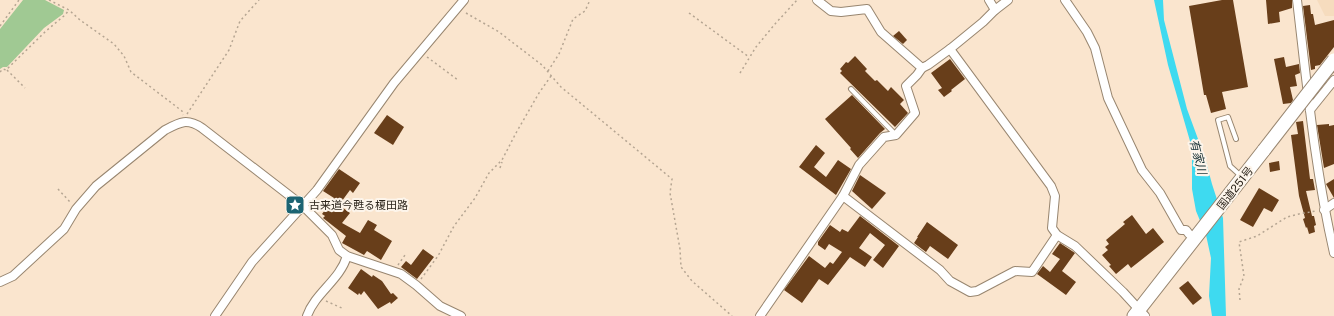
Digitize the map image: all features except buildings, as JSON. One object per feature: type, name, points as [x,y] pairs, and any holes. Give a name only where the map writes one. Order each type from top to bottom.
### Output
[{"type":"highway","name":"国道251号","points":[[1140,314],[1190,239],[1229,196],[1334,60]]},
{"type":"street","points":[[214,316],[252,262],[317,190],[394,83],[421,53],[464,0]]},
{"type":"street","points":[[817,0],[831,11],[841,12],[867,9],[881,32],[922,68]]},
{"type":"street","points":[[989,0],[995,10]]},
{"type":"street","points":[[760,316],[842,196],[859,165],[884,137],[896,135],[915,113],[906,86],[918,75],[922,68],[950,49],[1008,0]]},
{"type":"street","points":[[1065,0],[1087,32],[1095,48],[1108,98],[1142,170],[1160,193],[1181,230],[1186,230],[1190,239]]},
{"type":"street","points":[[1297,0],[1324,210],[1334,253]]},
{"type":"street","points":[[950,49],[1051,186],[1055,196],[1052,228],[1057,235],[1075,246],[1140,314]]},
{"type":"street","points":[[1310,110],[1334,80]]},
{"type":"street","points":[[0,282],[13,276],[64,229],[76,209],[96,186],[172,126],[178,123],[191,122],[202,128],[303,206],[332,235],[339,250],[347,256],[401,274],[440,306],[461,316]]},
{"type":"street","points":[[842,196],[940,270],[950,281],[970,292],[977,291],[1015,271],[1032,272],[1057,235]]},
{"type":"street","points":[[1324,210],[1334,203]]},
{"type":"street","points":[[307,316],[313,304],[344,266],[347,256]]},
{"type":"lane","points":[[851,88],[896,135]]},
{"type":"lane","points":[[1236,140],[1228,117],[1218,120],[1230,166],[1243,178]]},
{"type":"path","points":[[0,26],[19,0]]},
{"type":"path","points":[[49,0],[69,10],[80,20],[114,44],[124,56],[131,72],[182,111],[185,122]]},
{"type":"path","points":[[185,122],[188,111],[229,50],[240,21],[259,0]]},
{"type":"path","points":[[548,71],[559,54],[573,19],[585,10],[590,0]]},
{"type":"path","points":[[740,73],[749,57],[775,24],[797,0]]},
{"type":"path","points":[[458,8],[500,32],[542,65],[561,87],[672,179],[670,193],[680,249],[681,267],[692,281],[732,316]]},
{"type":"path","points":[[0,72],[3,69],[6,70],[69,10]]},
{"type":"path","points":[[689,13],[749,57]]},
{"type":"path","points":[[421,53],[458,80]]},
{"type":"path","points":[[6,70],[25,88]]},
{"type":"path","points":[[500,168],[502,160],[516,133],[551,75]]},
{"type":"path","points":[[416,285],[438,256],[454,226],[476,198],[490,173],[502,160]]},
{"type":"path","points":[[58,189],[76,209]]},
{"type":"path","points":[[1240,300],[1239,288],[1244,276],[1239,242],[1257,236],[1286,217],[1324,210]]},
{"type":"path","points":[[394,271],[405,255]]},
{"type":"path","points":[[319,297],[344,309]]},
{"type":"shaded area","points":[[1317,0],[1334,0],[1334,16],[1325,16]]},
{"type":"green space","points":[[23,0],[45,0],[64,10],[63,14],[44,28],[7,67],[0,69],[0,29]]},
{"type":"water","name":"有家川","points":[[1154,0],[1163,0],[1164,20],[1187,109],[1205,158],[1223,218],[1226,316],[1212,316],[1209,296],[1211,258],[1206,235],[1196,211],[1192,189],[1192,148],[1168,65]]},
{"type":"place","name":"古来道今甦る榎田路","points":[[295,205]]}]
